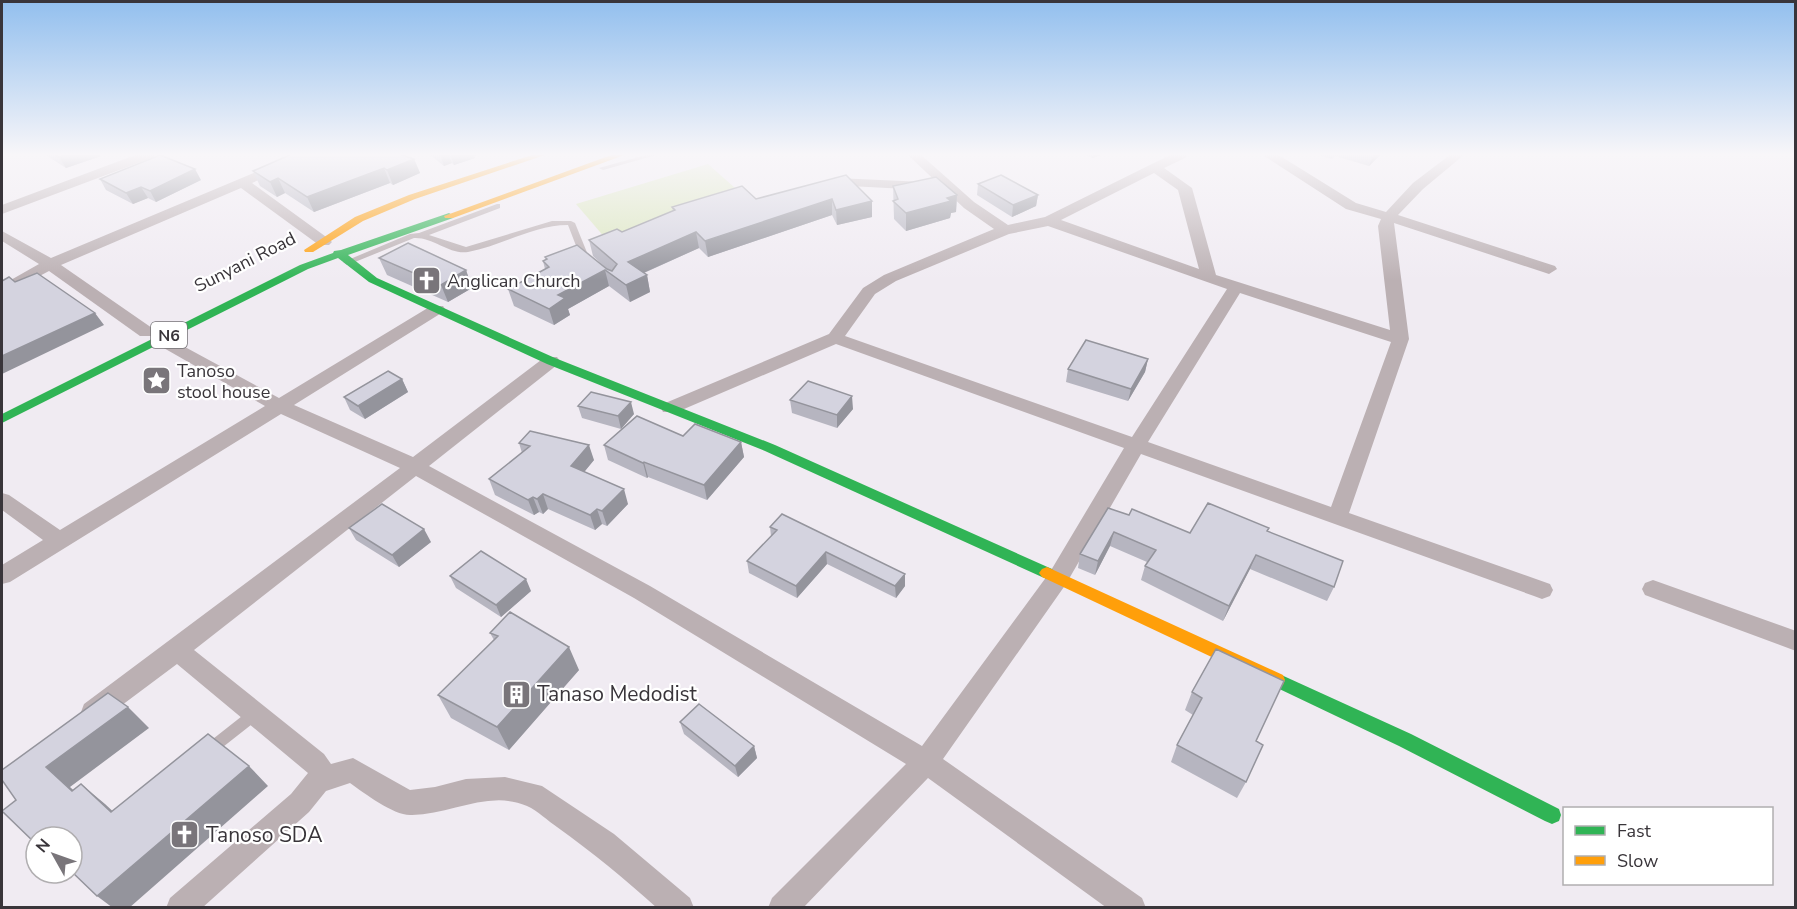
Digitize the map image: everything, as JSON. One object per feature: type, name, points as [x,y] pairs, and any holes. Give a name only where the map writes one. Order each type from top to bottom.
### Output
[{"type":"main road","name":"Sunyani Road","points":[[2,420],[324,242],[359,219],[414,196]]},
{"type":"main road","name":"N6","points":[[343,258],[504,196]]},
{"type":"main road","name":"Sunyani Road","points":[[53,377],[304,267],[343,258]]},
{"type":"main road","points":[[343,258],[373,280],[551,361],[770,448],[1058,578],[1405,740],[1552,815]]},
{"type":"street","points":[[2,210],[38,196]]},
{"type":"street","points":[[2,291],[50,264],[211,196]]},
{"type":"street","points":[[261,196],[324,242]]},
{"type":"street","points":[[960,196],[1005,230]]},
{"type":"street","points":[[670,408],[835,338],[869,291],[890,278],[1005,230],[1049,221],[1098,196]]},
{"type":"street","points":[[1187,196],[1209,277]]},
{"type":"street","points":[[1333,196],[1351,206],[1549,269]]},
{"type":"street","points":[[1337,518],[1400,339],[1385,226],[1389,217],[1407,196]]},
{"type":"street","points":[[1049,221],[1236,287],[1400,339]]},
{"type":"street","points":[[2,235],[50,264],[153,335],[280,406],[414,466],[642,591],[926,762],[1132,908]]},
{"type":"street","points":[[782,908],[926,762],[1058,578],[1135,447],[1236,287]]},
{"type":"street","points":[[2,576],[437,309]]},
{"type":"street","points":[[835,338],[1135,447],[1542,590]]},
{"type":"street","points":[[76,724],[177,650],[551,361]]},
{"type":"street","points":[[2,500],[59,541]]},
{"type":"street","points":[[1653,589],[1796,641]]},
{"type":"street","points":[[177,650],[315,762],[325,778]]},
{"type":"street","points":[[180,908],[300,803],[317,782],[353,770],[382,790],[408,802],[435,800],[466,791],[506,789],[533,795],[604,844],[680,908]]},
{"type":"lane","points":[[343,258],[422,235],[525,196]]},
{"type":"lane","points":[[422,235],[454,249],[466,250],[552,223],[571,224],[584,256],[592,263]]},
{"type":"lane","points":[[193,762],[256,713]]},
{"type":"green space","points":[[601,196],[739,196],[606,239],[576,204]]},
{"type":"building","points":[[707,196],[753,196],[756,199],[766,196],[867,196],[872,201],[836,210],[832,199],[705,241],[696,232],[628,262],[647,275],[626,285],[605,270],[558,295],[565,298],[549,309],[508,289],[549,267],[543,261],[547,259],[545,257],[577,245],[612,271],[617,264],[589,240],[617,229],[622,232],[675,210],[672,207]]},
{"type":"building","points":[[897,196],[952,196],[947,198],[951,201],[906,213],[893,201],[898,199]]},
{"type":"building","points":[[999,196],[1034,196],[1013,205]]},
{"type":"building","points":[[408,243],[466,270],[441,285],[379,258]]},
{"type":"building","points":[[37,273],[95,313],[2,356],[2,281],[9,277],[15,282]]},
{"type":"building","points":[[1086,340],[1148,359],[1131,389],[1068,369]]},
{"type":"building","points":[[388,371],[402,379],[358,406],[344,397]]},
{"type":"building","points":[[808,381],[852,396],[837,415],[790,400]]},
{"type":"building","points":[[591,392],[631,402],[618,416],[578,406]]},
{"type":"building","points":[[637,416],[683,436],[695,424],[741,442],[704,485],[643,463],[604,445]]},
{"type":"building","points":[[530,431],[589,445],[571,466],[624,489],[602,511],[597,509],[590,515],[543,494],[537,499],[533,497],[528,500],[489,479],[530,446],[519,443]]},
{"type":"building","points":[[1208,503],[1269,528],[1267,531],[1343,561],[1334,587],[1256,555],[1229,606],[1145,566],[1156,550],[1114,532],[1098,561],[1080,554],[1108,508],[1129,515],[1132,509],[1190,533]]},
{"type":"building","points":[[382,504],[424,529],[392,555],[349,528]]},
{"type":"building","points":[[782,514],[905,574],[895,586],[826,552],[796,586],[747,561],[777,530],[770,527]]},
{"type":"building","points":[[481,551],[526,579],[496,605],[450,576]]},
{"type":"building","points":[[510,612],[569,647],[497,727],[438,695],[498,636],[490,633]]},
{"type":"building","points":[[1216,649],[1284,681],[1256,741],[1263,745],[1246,782],[1177,745],[1202,698],[1192,692]]},
{"type":"building","points":[[108,693],[128,707],[46,767],[72,791],[81,784],[111,812],[208,734],[249,766],[97,896],[84,884],[84,825],[24,825],[24,832],[2,811],[16,800],[2,780],[2,770]]},
{"type":"building","points":[[699,704],[754,746],[735,766],[680,722]]},
{"type":"traffic: fast","points":[[2,419],[304,267],[449,216]]},
{"type":"traffic: fast","points":[[338,253],[373,280],[551,361],[770,448],[1047,573]]},
{"type":"traffic: fast","points":[[1277,680],[1405,740],[1552,815]]},
{"type":"traffic: slow","points":[[309,250],[359,219],[414,196]]},
{"type":"traffic: slow","points":[[449,216],[504,196]]},
{"type":"traffic: slow","points":[[1047,573],[1277,680]]},
{"type":"place","name":"Anglican Church","points":[[426,281]]},
{"type":"place","name":"Tanoso stool house","points":[[156,381]]},
{"type":"place","name":"Tanaso Medodist","points":[[516,694]]},
{"type":"place","name":"Tanoso SDA","points":[[185,835]]}]
